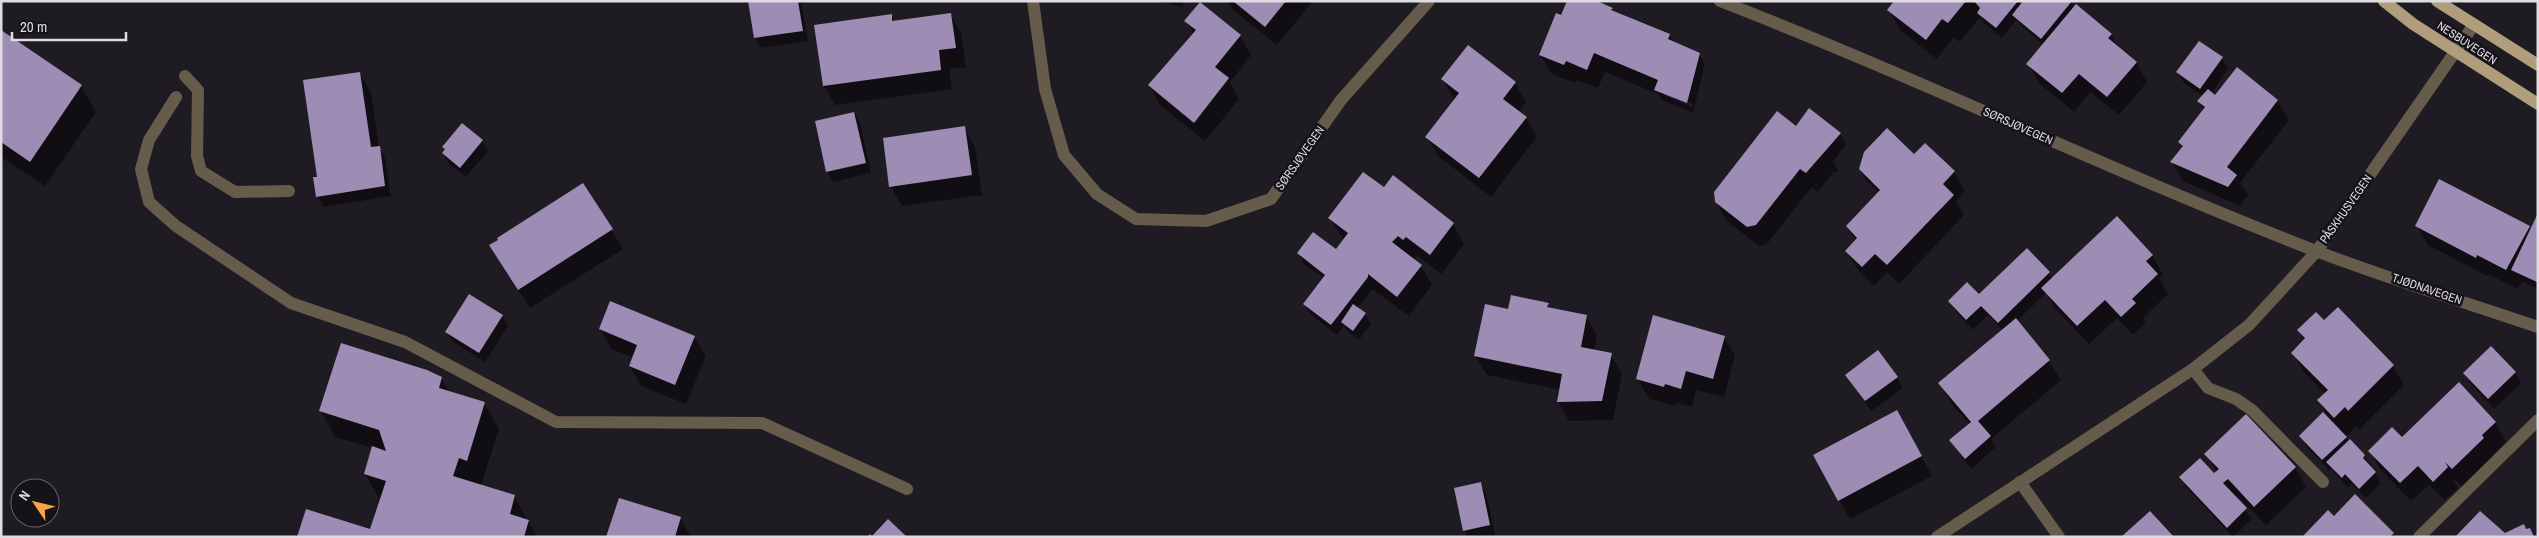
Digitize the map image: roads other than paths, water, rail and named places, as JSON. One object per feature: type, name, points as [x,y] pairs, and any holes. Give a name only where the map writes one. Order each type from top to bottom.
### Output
[{"type":"main road","name":"NESBUVEGEN","points":[[2384,1],[2455,52],[2538,104]]},
{"type":"main road","name":"NESBUVEGEN","points":[[2437,1],[2538,65]]},
{"type":"street","name":"SØRSJØVEGEN","points":[[1033,1],[1045,89],[1064,155],[1097,194],[1136,219],[1206,221],[1271,199],[1341,100],[1429,1]]},
{"type":"street","name":"SØRSJØVEGEN","points":[[1720,1],[1826,42],[2079,153],[2317,251]]},
{"type":"street","name":"PÅSKHUSVEGEN","points":[[1937,537],[2193,369],[2249,325],[2317,251],[2474,26]]},
{"type":"street","points":[[185,76],[198,90],[197,156],[201,171],[236,192],[289,191]]},
{"type":"street","points":[[176,97],[148,140],[141,169],[149,202],[176,226],[291,303],[405,342],[556,422],[762,423],[907,489]]},
{"type":"street","name":"TJØDNAVEGEN","points":[[2317,251],[2538,327]]},
{"type":"street","points":[[2193,369],[2208,388],[2236,399],[2252,410],[2323,482]]},
{"type":"street","points":[[2419,537],[2538,420]]},
{"type":"street","points":[[2020,482],[2059,537]]}]
